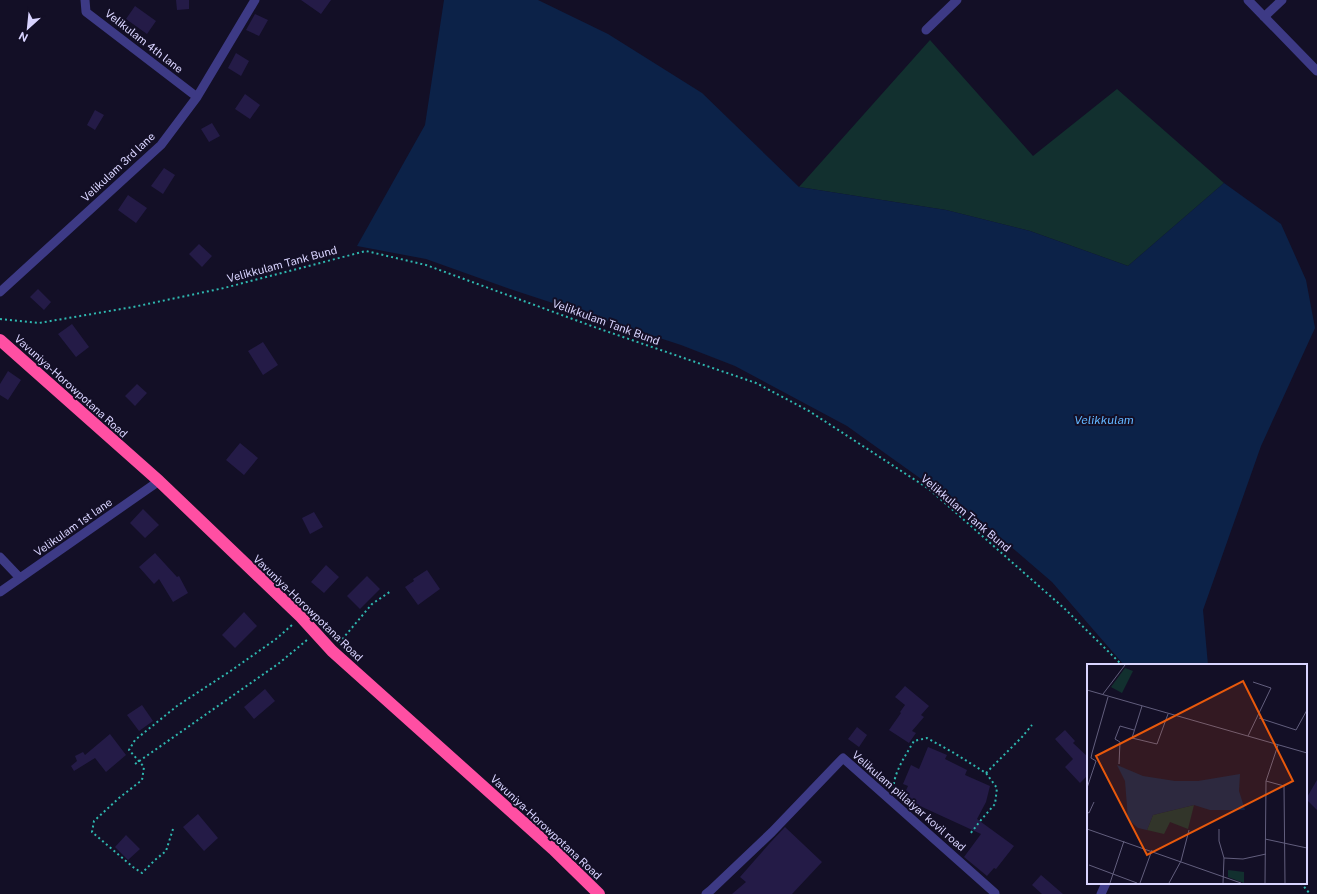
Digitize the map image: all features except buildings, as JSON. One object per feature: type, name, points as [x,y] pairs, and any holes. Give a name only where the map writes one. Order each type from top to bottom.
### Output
[{"type":"highway","name":"Vavuniya-Horowpotana Road","points":[[0,340],[159,481],[301,618],[332,651],[553,849],[599,894]]},
{"type":"street","name":"Velikulam 4th lane","points":[[85,0],[86,12],[197,97]]},
{"type":"street","name":"Velikulam 3rd lane","points":[[0,292],[161,145],[197,97],[255,0]]},
{"type":"street","points":[[926,30],[957,0]]},
{"type":"street","points":[[1248,0],[1317,71]]},
{"type":"street","points":[[1264,17],[1282,0]]},
{"type":"street","name":"Velikulam 1st lane","points":[[0,592],[159,481]]},
{"type":"street","points":[[0,557],[20,578]]},
{"type":"street","name":"Velikulam pillaiyar kovil road","points":[[706,894],[772,832],[843,758],[956,857],[995,893],[994,894]]},
{"type":"street","points":[[1101,894],[1106,884]]},
{"type":"path","name":"Velikkulam Tank Bund","points":[[0,319],[39,323],[133,307],[224,288],[366,250],[426,265],[597,328],[756,383],[809,411],[929,489],[1065,609],[1121,664]]},
{"type":"path","points":[[332,651],[372,604],[391,591]]},
{"type":"path","points":[[173,829],[166,851],[142,873],[92,832],[94,820],[142,780],[144,767],[128,750],[135,740],[177,706],[276,639],[301,618]]},
{"type":"path","points":[[135,764],[278,664],[316,633]]},
{"type":"path","points":[[986,773],[1032,725]]},
{"type":"path","points":[[894,791],[893,783],[914,741],[927,738],[954,753],[986,772],[997,788],[995,804],[970,834]]},
{"type":"path","points":[[1302,884],[1310,894]]},
{"type":"green space","points":[[930,40],[1033,156],[1117,89],[1224,183],[1128,266],[1030,231],[946,210],[799,187]]},
{"type":"water","name":"Velikkulam","points":[[444,0],[538,0],[608,34],[702,93],[799,187],[946,210],[1030,231],[1128,266],[1224,183],[1281,224],[1306,280],[1315,328],[1261,446],[1203,610],[1208,664],[1123,664],[1052,582],[987,526],[847,426],[735,366],[681,345],[510,289],[426,259],[357,246],[425,125]]}]
